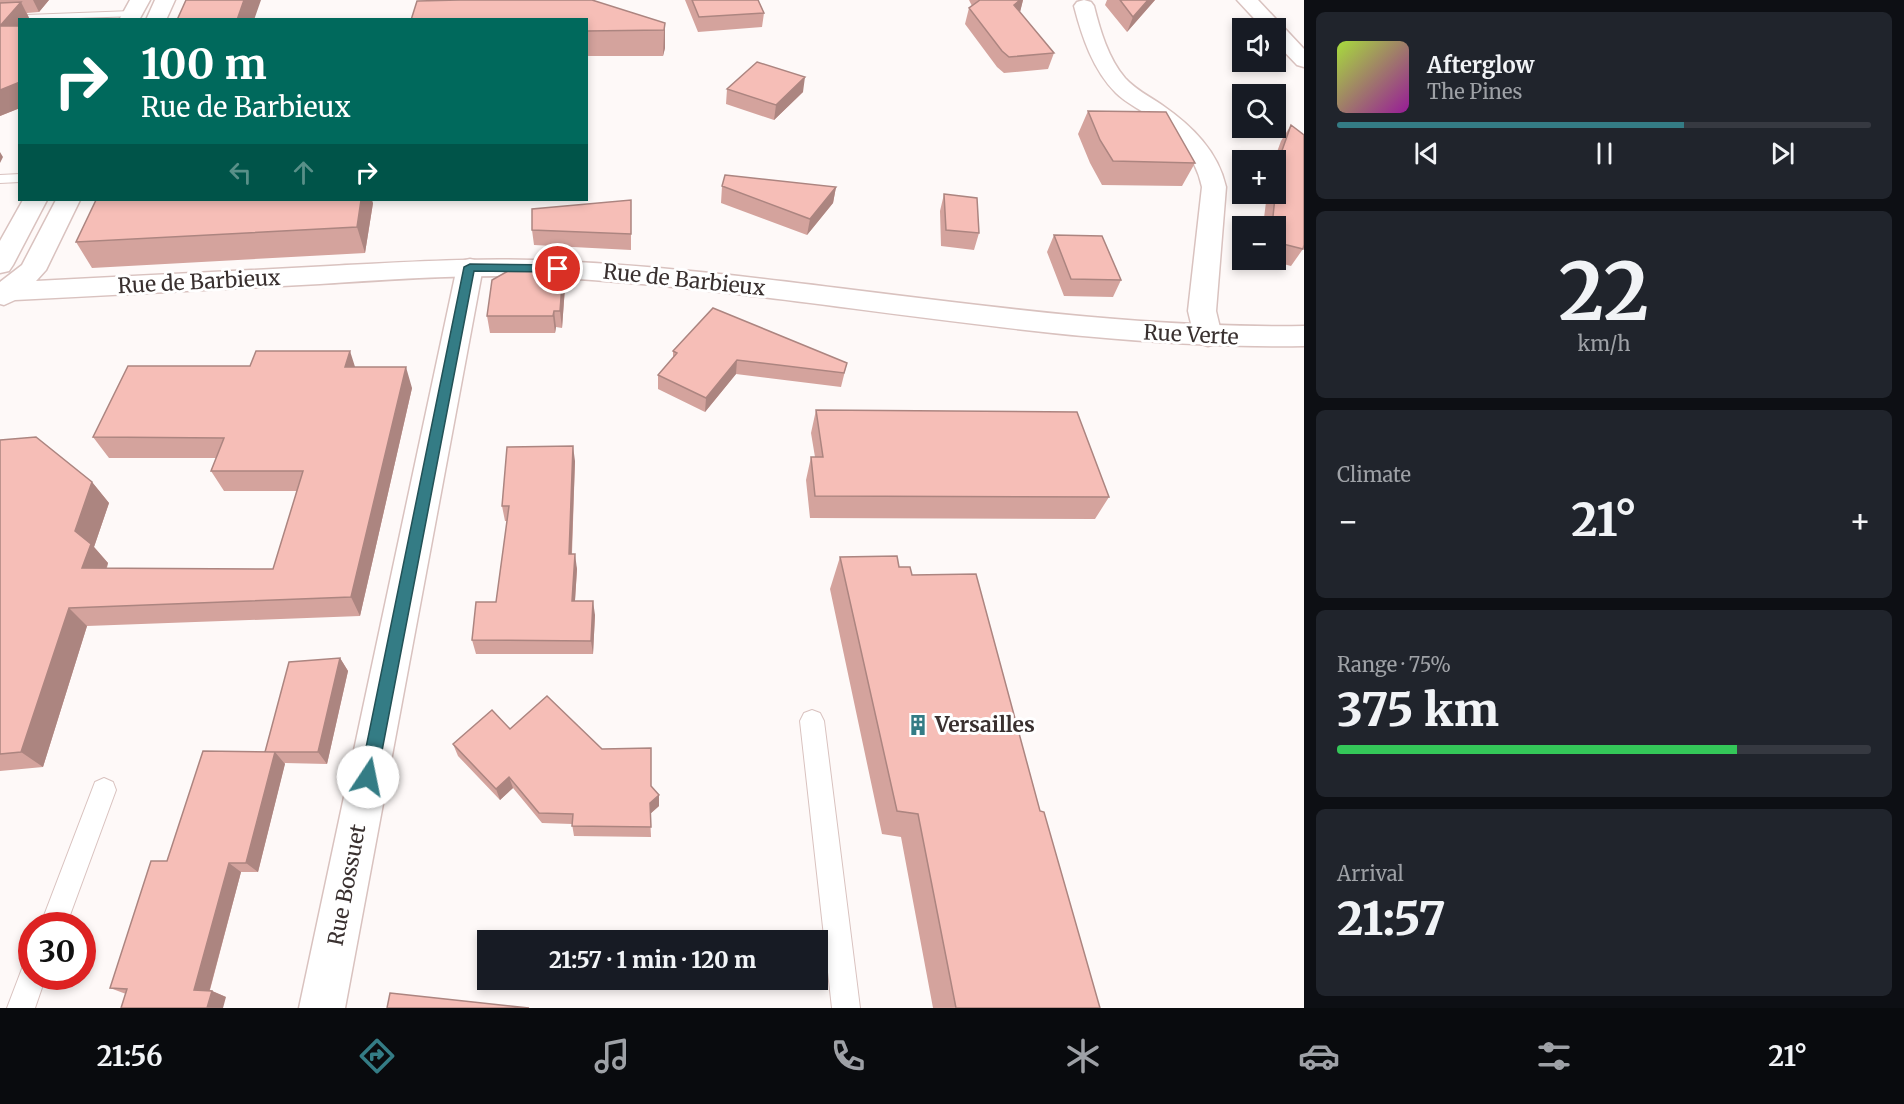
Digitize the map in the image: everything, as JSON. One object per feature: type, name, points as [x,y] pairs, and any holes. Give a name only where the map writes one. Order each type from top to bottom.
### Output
[{"type":"street","points":[[157,18],[165,0]]},
{"type":"street","points":[[1247,0],[1264,18]]},
{"type":"street","points":[[1084,6],[1091,34],[1115,79],[1129,93],[1182,132],[1207,163],[1212,176],[1214,187],[1203,311],[1208,336]]},
{"type":"street","points":[[1286,42],[1304,61]]},
{"type":"street","points":[[1,286],[34,201]]},
{"type":"street","points":[[1,286],[33,270],[68,201]]},
{"type":"street","name":"Rue de Barbieux","points":[[1,286],[470,267],[558,269],[670,277],[1079,326]]},
{"type":"street","name":"Rue Bossuet","points":[[322,1008],[470,267]]},
{"type":"street","name":"Rue Verte","points":[[1079,326],[1208,336],[1304,336]]},
{"type":"lane","points":[[0,19],[134,11]]},
{"type":"lane","points":[[0,179],[18,178]]},
{"type":"lane","points":[[812,721],[846,1008]]},
{"type":"lane","points":[[57,912],[104,790]]},
{"type":"lane","points":[[21,1008],[28,990]]},
{"type":"building","points":[[186,0],[244,0],[238,18],[178,18]]},
{"type":"building","points":[[592,0],[665,23],[664,30],[588,31],[588,18],[412,18],[417,1]]},
{"type":"building","points":[[692,0],[758,0],[764,13],[699,17]]},
{"type":"building","points":[[980,0],[1020,0],[1014,5],[1054,53],[1009,57],[969,8]]},
{"type":"building","points":[[1120,0],[1148,0],[1133,17]]},
{"type":"building","points":[[21,2],[0,26],[0,3]]},
{"type":"building","points":[[0,26],[18,26],[18,83],[0,90]]},
{"type":"building","points":[[757,62],[805,77],[776,105],[727,89]]},
{"type":"building","points":[[1088,111],[1166,112],[1195,163],[1113,161],[1100,140]]},
{"type":"building","points":[[1291,125],[1304,135],[1303,249],[1286,245],[1286,216],[1273,216],[1274,204],[1286,204],[1286,150],[1282,150]]},
{"type":"building","points":[[725,175],[836,187],[810,219],[722,186]]},
{"type":"building","points":[[944,194],[977,198],[979,233],[946,230]]},
{"type":"building","points":[[631,200],[631,234],[532,230],[532,209]]},
{"type":"building","points":[[96,201],[361,201],[357,227],[76,242]]},
{"type":"building","points":[[1054,235],[1102,236],[1121,280],[1071,279]]},
{"type":"building","points":[[508,271],[563,271],[560,311],[554,311],[553,316],[487,316],[492,280]]},
{"type":"building","points":[[713,308],[847,363],[844,373],[737,360],[706,398],[658,375],[677,353],[673,351]]},
{"type":"building","points":[[256,351],[350,351],[345,367],[406,367],[351,597],[69,608],[21,752],[0,754],[0,440],[36,437],[92,482],[75,531],[91,544],[82,568],[273,569],[303,471],[211,471],[224,438],[93,437],[128,366],[250,366]]},
{"type":"building","points":[[816,410],[1077,412],[1109,497],[815,496],[811,457],[823,457]]},
{"type":"building","points":[[573,446],[569,554],[575,554],[572,601],[593,601],[591,641],[472,640],[476,602],[496,602],[509,506],[502,506],[507,447]]},
{"type":"building","name":"Versailles","points":[[897,556],[899,567],[910,567],[912,575],[976,574],[1040,811],[1044,812],[1100,1008],[956,1008],[918,814],[897,811],[840,557]]},
{"type":"building","points":[[340,658],[318,752],[265,752],[289,662]]},
{"type":"building","points":[[547,696],[602,749],[651,748],[651,786],[659,795],[650,803],[651,827],[572,826],[573,814],[539,813],[509,777],[496,789],[453,744],[492,710],[510,729]]},
{"type":"building","points":[[203,751],[275,752],[246,863],[229,863],[194,990],[212,991],[207,1008],[121,1008],[127,989],[110,988],[151,861],[167,861]]},
{"type":"building","points":[[390,993],[529,1008],[387,1008]]},
{"type":"place","name":"Versailles","points":[[918,725]]},
{"type":"route","points":[[368,777],[470,267],[558,269]]}]
